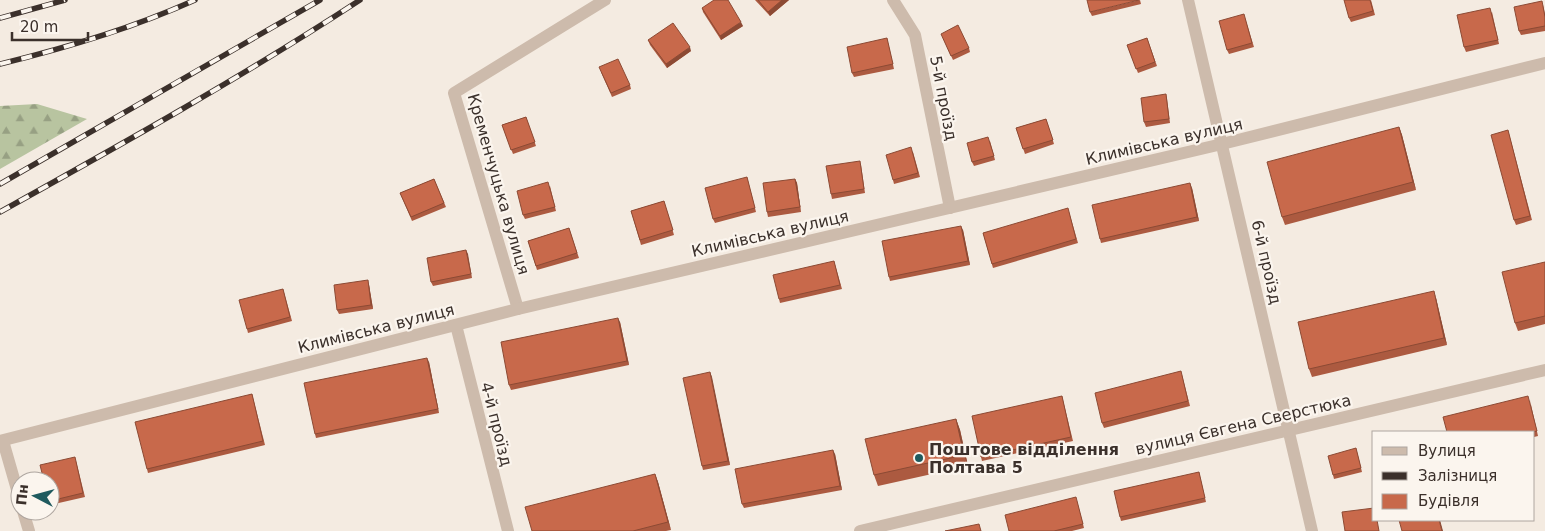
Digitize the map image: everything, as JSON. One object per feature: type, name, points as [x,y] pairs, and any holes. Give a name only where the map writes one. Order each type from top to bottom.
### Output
[{"type":"street","name":"Кременчуцька вулиця","points":[[518,309],[454,93],[605,0]]},
{"type":"street","name":"5-й проїзд","points":[[893,0],[915,35],[950,208]]},
{"type":"street","name":"6-й проїзд","points":[[1188,0],[1290,430],[1312,531]]},
{"type":"street","name":"Климівська вулиця","points":[[2,441],[518,309],[1222,144],[1545,62]]},
{"type":"street","name":"4-й проїзд","points":[[456,325],[508,531]]},
{"type":"street","name":"вулиця Євгена Сверстюка","points":[[860,531],[1545,370]]},
{"type":"street","points":[[2,441],[11,471]]},
{"type":"green space","points":[[37,104],[87,119],[0,169],[0,106]]},
{"type":"building","points":[[714,0],[728,0],[741,22],[720,36],[702,8]]},
{"type":"building","points":[[758,0],[782,0],[768,12]]},
{"type":"building","points":[[1087,0],[1139,0],[1090,12]]},
{"type":"building","points":[[1344,0],[1370,0],[1373,11],[1349,18]]},
{"type":"building","points":[[1542,1],[1545,26],[1519,31],[1514,7]]},
{"type":"building","points":[[1490,8],[1498,40],[1464,47],[1457,15]]},
{"type":"building","points":[[1244,14],[1252,43],[1227,50],[1219,21]]},
{"type":"building","points":[[673,23],[690,47],[666,64],[648,40]]},
{"type":"building","points":[[958,25],[969,48],[951,56],[941,34]]},
{"type":"building","points":[[887,38],[893,64],[852,73],[847,47]]},
{"type":"building","points":[[1147,38],[1155,62],[1136,69],[1127,45]]},
{"type":"building","points":[[618,59],[630,85],[611,93],[599,67]]},
{"type":"building","points":[[1166,94],[1169,119],[1144,122],[1141,98]]},
{"type":"building","points":[[526,117],[535,142],[511,150],[502,125]]},
{"type":"building","points":[[1046,119],[1053,140],[1023,149],[1016,128]]},
{"type":"building","points":[[1399,127],[1413,182],[1282,217],[1267,162]]},
{"type":"building","points":[[1508,130],[1530,216],[1514,220],[1491,135]]},
{"type":"building","points":[[988,137],[994,156],[972,162],[967,143]]},
{"type":"building","points":[[911,147],[918,173],[893,180],[886,155]]},
{"type":"building","points":[[860,161],[864,189],[831,194],[826,166]]},
{"type":"building","points":[[747,177],[755,208],[713,219],[705,188]]},
{"type":"building","points":[[434,179],[444,203],[411,217],[400,193]]},
{"type":"building","points":[[795,179],[800,207],[767,212],[763,183]]},
{"type":"building","points":[[548,182],[555,207],[523,215],[517,191]]},
{"type":"building","points":[[1190,183],[1197,217],[1100,239],[1092,205]]},
{"type":"building","points":[[664,201],[673,230],[640,240],[631,211]]},
{"type":"building","points":[[1068,208],[1076,239],[992,264],[983,233]]},
{"type":"building","points":[[961,226],[968,261],[889,277],[882,241]]},
{"type":"building","points":[[569,228],[577,253],[536,266],[528,241]]},
{"type":"building","points":[[466,250],[471,274],[431,282],[427,258]]},
{"type":"building","points":[[834,261],[840,285],[779,299],[773,275]]},
{"type":"building","points":[[1545,262],[1545,316],[1515,323],[1502,272]]},
{"type":"building","points":[[368,280],[371,305],[337,310],[334,285]]},
{"type":"building","points":[[283,289],[290,317],[247,329],[239,300]]},
{"type":"building","points":[[1434,291],[1444,338],[1309,369],[1298,322]]},
{"type":"building","points":[[618,318],[627,361],[509,385],[501,342]]},
{"type":"building","points":[[427,358],[438,409],[315,434],[304,383]]},
{"type":"building","points":[[1181,371],[1188,401],[1102,423],[1095,393]]},
{"type":"building","points":[[710,372],[728,461],[702,466],[683,378]]},
{"type":"building","points":[[252,394],[263,441],[147,469],[135,422]]},
{"type":"building","points":[[1062,396],[1071,437],[981,457],[972,416]]},
{"type":"building","points":[[1528,396],[1537,431],[1447,431],[1443,417]]},
{"type":"building","name":"Поштове відділення Полтава 5","points":[[956,419],[964,455],[874,475],[865,439]]},
{"type":"building","points":[[1356,448],[1361,468],[1333,475],[1328,456]]},
{"type":"building","points":[[833,450],[840,486],[742,504],[735,469]]},
{"type":"building","points":[[75,457],[83,493],[60,499],[60,471],[42,471],[40,465]]},
{"type":"building","points":[[1199,472],[1205,498],[1120,517],[1114,491]]},
{"type":"building","points":[[655,474],[668,522],[633,531],[532,531],[525,507]]},
{"type":"building","points":[[1076,497],[1083,524],[1054,531],[1009,531],[1005,515]]},
{"type":"building","points":[[1372,508],[1372,521],[1377,521],[1379,531],[1345,531],[1342,512]]},
{"type":"building","points":[[1399,521],[1439,521],[1442,531],[1402,531]]},
{"type":"building","points":[[979,524],[981,531],[945,531]]},
{"type":"railway","points":[[0,18],[65,0]]},
{"type":"railway","points":[[0,64],[50,51],[148,20],[195,0]]},
{"type":"railway","points":[[0,184],[320,0]]},
{"type":"railway","points":[[0,212],[227,83],[360,0]]},
{"type":"place","name":"Поштове відділення Полтава 5","points":[[919,458]]}]
